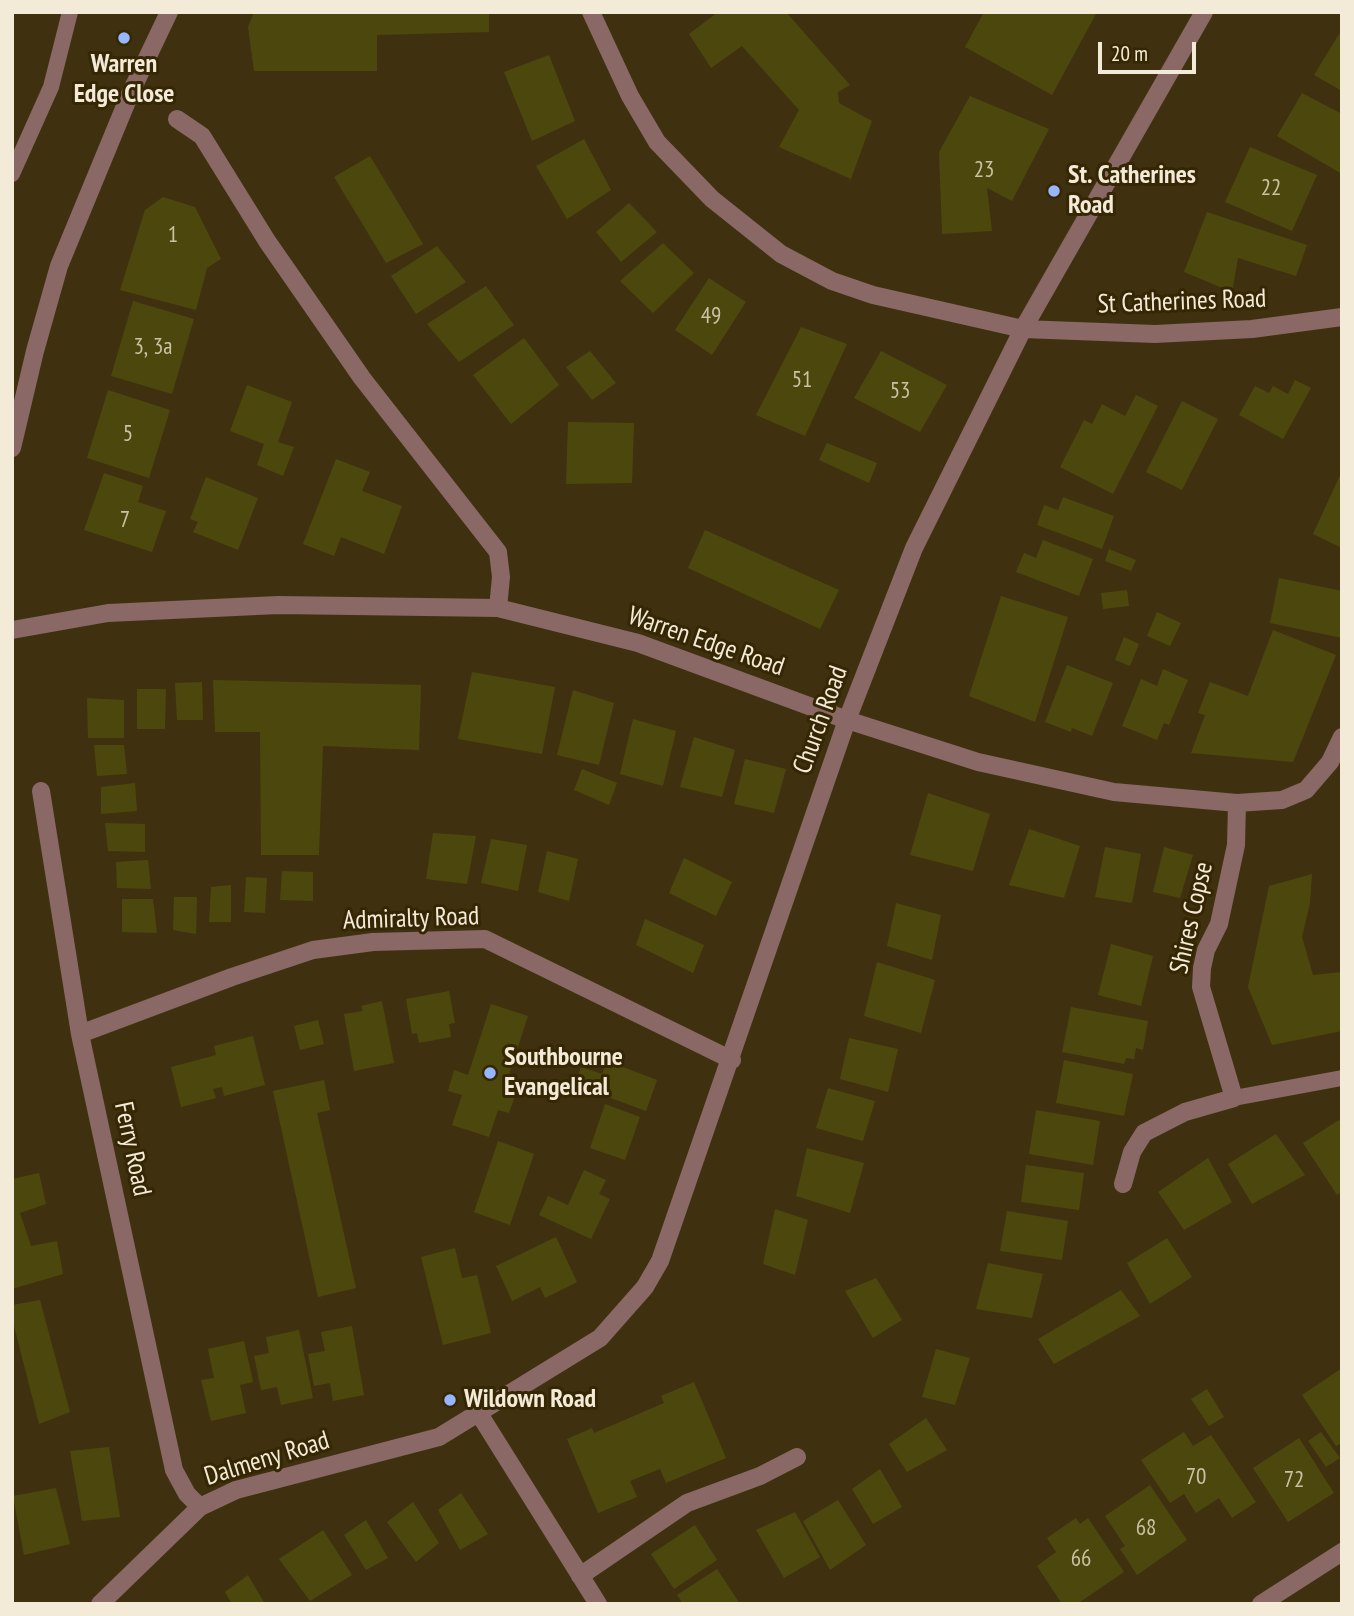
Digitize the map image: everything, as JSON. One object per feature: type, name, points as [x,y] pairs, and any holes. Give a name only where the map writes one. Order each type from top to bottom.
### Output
[{"type":"street","points":[[12,448],[59,266],[131,94],[169,12]]},
{"type":"street","name":"St Catherines Road","points":[[591,12],[630,96],[657,142],[712,199],[781,254],[832,281],[873,295],[1023,329],[1155,334],[1252,329],[1342,317]]},
{"type":"street","name":"Church Road","points":[[478,1412],[600,1338],[645,1287],[660,1261],[732,1060],[847,720],[915,548],[1023,329],[1205,12]]},
{"type":"street","points":[[177,119],[202,136],[267,242],[362,378],[498,552],[501,577],[498,608]]},
{"type":"street","name":"Warren Edge Road","points":[[12,630],[108,613],[252,606],[498,608],[638,643],[847,720],[978,762],[1114,792],[1237,803],[1282,800],[1306,790],[1330,762],[1342,737]]},
{"type":"street","name":"Ferry Road","points":[[41,792],[80,1034],[174,1470],[187,1494],[200,1507]]},
{"type":"street","name":"Shires Copse","points":[[1234,1098],[1201,987],[1206,950],[1219,924],[1236,845],[1237,803]]},
{"type":"street","name":"Admiralty Road","points":[[80,1034],[232,976],[313,950],[373,942],[485,939],[732,1060]]},
{"type":"street","points":[[1123,1184],[1132,1152],[1144,1133],[1185,1112],[1234,1098]]},
{"type":"street","points":[[478,1412],[598,1604]]},
{"type":"street","name":"Dalmeny Road","points":[[100,1604],[200,1507],[236,1490],[439,1437],[478,1412]]},
{"type":"street","points":[[580,1576],[687,1503],[760,1476],[797,1457]]},
{"type":"street","points":[[1261,1604],[1342,1552]]},
{"type":"lane","points":[[12,174],[51,87],[70,12]]},
{"type":"lane","points":[[1234,1098],[1342,1078]]},
{"type":"building","points":[[254,12],[489,12],[489,32],[377,35],[377,71],[254,71],[248,27]]},
{"type":"building","points":[[718,12],[786,12],[850,85],[838,92],[839,103],[872,121],[851,179],[779,147],[799,110],[742,46],[711,68],[689,34]]},
{"type":"building","points":[[984,12],[1097,12],[1052,95],[965,47]]},
{"type":"building","points":[[1339,34],[1342,36],[1342,91],[1314,75]]},
{"type":"building","points":[[549,55],[575,121],[532,141],[504,72]]},
{"type":"building","points":[[1302,93],[1342,114],[1342,174],[1277,136]]},
{"type":"building","points":[[970,96],[1049,129],[1012,201],[987,188],[992,231],[942,234],[939,152]]},
{"type":"building","points":[[584,139],[611,190],[567,219],[536,166]]},
{"type":"building","points":[[1250,147],[1317,175],[1292,231],[1225,202]]},
{"type":"building","points":[[370,156],[423,244],[386,263],[334,177]]},
{"type":"building","points":[[163,197],[195,207],[221,259],[207,268],[196,310],[120,290],[145,210]]},
{"type":"building","points":[[629,203],[657,232],[621,262],[596,232]]},
{"type":"building","points":[[1207,212],[1307,245],[1296,276],[1238,258],[1232,292],[1184,272]]},
{"type":"building","points":[[663,243],[694,273],[653,313],[620,281]]},
{"type":"building","points":[[437,246],[466,282],[416,314],[391,276]]},
{"type":"building","points":[[709,278],[746,302],[712,355],[675,330]]},
{"type":"building","points":[[486,286],[514,325],[459,362],[427,324]]},
{"type":"building","points":[[133,301],[194,319],[172,394],[111,376]]},
{"type":"building","points":[[801,327],[847,344],[805,436],[756,415]]},
{"type":"building","points":[[524,338],[559,385],[511,424],[473,375]]},
{"type":"building","points":[[590,351],[616,383],[592,400],[566,367]]},
{"type":"building","points":[[881,351],[947,385],[920,432],[854,398]]},
{"type":"building","points":[[1295,380],[1311,388],[1283,439],[1239,415],[1255,386],[1269,393],[1273,386],[1288,394]]},
{"type":"building","points":[[247,385],[292,402],[278,442],[294,447],[283,476],[257,465],[264,444],[230,431]]},
{"type":"building","points":[[108,390],[170,410],[149,478],[87,458]]},
{"type":"building","points":[[1136,395],[1158,406],[1113,494],[1060,467],[1084,420],[1092,424],[1102,404],[1125,416]]},
{"type":"building","points":[[1182,401],[1218,419],[1182,490],[1146,472]]},
{"type":"building","points":[[568,422],[634,423],[632,483],[566,484]]},
{"type":"building","points":[[827,443],[877,463],[869,483],[819,460]]},
{"type":"building","points":[[336,459],[370,472],[362,491],[402,506],[384,554],[341,537],[334,556],[303,544]]},
{"type":"building","points":[[1342,471],[1342,548],[1313,534]]},
{"type":"building","points":[[104,473],[143,486],[138,502],[166,511],[152,552],[84,530]]},
{"type":"building","points":[[206,477],[258,498],[238,550],[193,532],[198,522],[190,519]]},
{"type":"building","points":[[1063,497],[1114,516],[1102,549],[1037,525],[1044,505],[1058,510]]},
{"type":"building","points":[[705,530],[839,590],[820,629],[688,568]]},
{"type":"building","points":[[1043,540],[1093,559],[1079,596],[1016,572],[1024,553],[1036,558]]},
{"type":"building","points":[[1109,549],[1136,560],[1131,571],[1105,561]]},
{"type":"building","points":[[1279,578],[1342,591],[1342,638],[1270,623]]},
{"type":"building","points":[[1127,590],[1129,606],[1103,609],[1101,593]]},
{"type":"building","points":[[1001,596],[1068,617],[1035,722],[969,696]]},
{"type":"building","points":[[1157,612],[1181,623],[1170,646],[1147,636]]},
{"type":"building","points":[[1273,630],[1336,655],[1293,762],[1191,753],[1205,715],[1198,713],[1210,682],[1248,696]]},
{"type":"building","points":[[1124,637],[1139,644],[1130,666],[1115,660]]},
{"type":"building","points":[[1067,665],[1113,683],[1092,736],[1072,728],[1071,732],[1045,722]]},
{"type":"building","points":[[1163,669],[1188,680],[1169,725],[1164,723],[1157,740],[1122,726],[1141,679],[1157,686]]},
{"type":"building","points":[[472,672],[555,687],[542,754],[458,739]]},
{"type":"building","points":[[213,680],[421,685],[419,750],[323,746],[319,855],[261,855],[260,732],[215,732]]},
{"type":"building","points":[[202,682],[203,720],[177,720],[175,683]]},
{"type":"building","points":[[137,689],[166,689],[165,729],[137,729]]},
{"type":"building","points":[[573,690],[614,703],[599,765],[557,755]]},
{"type":"building","points":[[87,698],[124,700],[124,738],[88,738]]},
{"type":"building","points":[[633,719],[676,731],[663,786],[620,774]]},
{"type":"building","points":[[694,737],[735,750],[722,797],[680,787]]},
{"type":"building","points":[[94,745],[124,745],[127,774],[97,776]]},
{"type":"building","points":[[745,759],[786,769],[774,813],[734,804]]},
{"type":"building","points":[[582,769],[617,783],[609,805],[574,790]]},
{"type":"building","points":[[135,783],[137,811],[101,814],[101,787]]},
{"type":"building","points":[[928,793],[990,814],[973,871],[910,855]]},
{"type":"building","points":[[105,823],[145,824],[145,852],[108,851]]},
{"type":"building","points":[[1029,829],[1080,846],[1064,898],[1009,885]]},
{"type":"building","points":[[433,833],[476,836],[467,884],[426,879]]},
{"type":"building","points":[[491,839],[527,845],[518,891],[481,883]]},
{"type":"building","points":[[1105,847],[1141,854],[1132,903],[1095,897]]},
{"type":"building","points":[[1164,847],[1193,855],[1180,898],[1153,892]]},
{"type":"building","points":[[547,851],[578,859],[569,901],[538,892]]},
{"type":"building","points":[[684,858],[732,882],[716,916],[669,893]]},
{"type":"building","points":[[148,860],[151,889],[117,888],[116,862]]},
{"type":"building","points":[[282,871],[313,872],[313,901],[280,900]]},
{"type":"building","points":[[1312,874],[1310,903],[1302,937],[1313,975],[1342,972],[1342,1031],[1272,1045],[1248,987],[1269,886]]},
{"type":"building","points":[[246,877],[267,878],[265,913],[244,912]]},
{"type":"building","points":[[231,885],[231,922],[209,922],[211,887]]},
{"type":"building","points":[[174,897],[197,897],[196,934],[173,930]]},
{"type":"building","points":[[122,899],[153,899],[157,933],[122,932]]},
{"type":"building","points":[[896,903],[941,915],[932,960],[887,946]]},
{"type":"building","points":[[645,919],[704,945],[693,973],[636,945]]},
{"type":"building","points":[[1111,944],[1153,956],[1141,1006],[1098,995]]},
{"type":"building","points":[[877,962],[935,980],[921,1033],[864,1016]]},
{"type":"building","points":[[449,991],[455,1023],[449,1024],[451,1037],[419,1043],[417,1033],[412,1034],[406,999]]},
{"type":"building","points":[[382,1001],[394,1063],[354,1071],[344,1014],[363,1011],[361,1006]]},
{"type":"building","name":"Southbourne Evangelical","points":[[491,1004],[528,1016],[505,1087],[517,1090],[509,1113],[498,1110],[489,1137],[452,1125],[462,1095],[448,1091],[454,1070],[468,1075]]},
{"type":"building","points":[[1071,1007],[1148,1021],[1143,1050],[1136,1048],[1134,1059],[1126,1058],[1124,1064],[1062,1052]]},
{"type":"building","points":[[318,1020],[324,1044],[300,1050],[294,1026]]},
{"type":"building","points":[[253,1036],[265,1085],[224,1096],[222,1087],[213,1089],[216,1098],[181,1107],[171,1067],[216,1055],[214,1046]]},
{"type":"building","points":[[849,1038],[898,1049],[888,1092],[840,1079]]},
{"type":"building","points":[[1064,1060],[1133,1074],[1124,1116],[1056,1103]]},
{"type":"building","points":[[607,1061],[657,1080],[646,1111],[575,1085],[581,1067],[602,1074]]},
{"type":"building","points":[[324,1080],[330,1110],[317,1113],[356,1288],[318,1297],[273,1091]]},
{"type":"building","points":[[828,1088],[875,1101],[863,1141],[816,1128]]},
{"type":"building","points":[[605,1104],[640,1117],[625,1160],[590,1148]]},
{"type":"building","points":[[1036,1110],[1100,1121],[1093,1165],[1029,1154]]},
{"type":"building","points":[[1339,1120],[1342,1124],[1342,1192],[1337,1195],[1303,1143]]},
{"type":"building","points":[[1276,1134],[1305,1175],[1252,1204],[1228,1164]]},
{"type":"building","points":[[498,1141],[534,1154],[510,1225],[474,1212]]},
{"type":"building","points":[[807,1148],[864,1163],[850,1213],[796,1196]]},
{"type":"building","points":[[1208,1158],[1232,1202],[1184,1230],[1158,1192]]},
{"type":"building","points":[[1026,1165],[1084,1173],[1079,1210],[1021,1202]]},
{"type":"building","points":[[584,1170],[606,1180],[599,1194],[610,1199],[591,1239],[539,1215],[548,1196],[568,1205]]},
{"type":"building","points":[[39,1173],[46,1204],[20,1213],[31,1246],[57,1241],[63,1274],[12,1289],[12,1179]]},
{"type":"building","points":[[775,1209],[808,1220],[795,1275],[763,1264]]},
{"type":"building","points":[[1007,1211],[1068,1221],[1062,1260],[1000,1251]]},
{"type":"building","points":[[556,1237],[577,1282],[545,1298],[540,1287],[512,1301],[496,1266]]},
{"type":"building","points":[[1167,1238],[1192,1277],[1150,1304],[1127,1263]]},
{"type":"building","points":[[455,1248],[462,1278],[477,1275],[491,1333],[443,1345],[421,1257]]},
{"type":"building","points":[[988,1263],[1043,1274],[1032,1318],[976,1309]]},
{"type":"building","points":[[876,1278],[902,1320],[873,1338],[845,1291]]},
{"type":"building","points":[[1121,1290],[1140,1316],[1054,1364],[1038,1339]]},
{"type":"building","points":[[40,1300],[70,1412],[39,1424],[12,1318],[12,1305]]},
{"type":"building","points":[[352,1326],[364,1395],[333,1401],[330,1383],[314,1386],[308,1354],[325,1351],[321,1332]]},
{"type":"building","points":[[299,1330],[313,1398],[281,1405],[277,1387],[261,1390],[254,1356],[269,1353],[266,1337]]},
{"type":"building","points":[[244,1341],[253,1382],[240,1385],[246,1413],[211,1421],[201,1380],[214,1378],[208,1349]]},
{"type":"building","points":[[936,1349],[970,1358],[955,1405],[922,1397]]},
{"type":"building","points":[[1342,1368],[1342,1443],[1336,1446],[1302,1395]]},
{"type":"building","points":[[694,1382],[726,1458],[666,1483],[660,1469],[630,1481],[637,1497],[598,1513],[567,1439],[592,1428],[594,1433],[664,1403],[661,1396]]},
{"type":"building","points":[[1207,1389],[1224,1417],[1209,1426],[1191,1399]]},
{"type":"building","points":[[926,1418],[947,1450],[907,1472],[889,1444]]},
{"type":"building","points":[[1184,1432],[1193,1446],[1211,1435],[1256,1502],[1232,1518],[1219,1498],[1196,1513],[1184,1494],[1170,1503],[1141,1460]]},
{"type":"building","points":[[1321,1432],[1340,1458],[1326,1467],[1308,1441]]},
{"type":"building","points":[[1299,1438],[1334,1493],[1288,1522],[1253,1468]]},
{"type":"building","points":[[109,1447],[120,1517],[82,1521],[70,1451]]},
{"type":"building","points":[[880,1469],[902,1507],[873,1524],[852,1489]]},
{"type":"building","points":[[1150,1485],[1187,1540],[1137,1575],[1120,1549],[1125,1546],[1105,1516]]},
{"type":"building","points":[[56,1488],[70,1544],[24,1555],[13,1496]]},
{"type":"building","points":[[461,1493],[488,1534],[460,1550],[438,1510]]},
{"type":"building","points":[[838,1500],[866,1545],[830,1570],[803,1521]]},
{"type":"building","points":[[413,1502],[439,1543],[416,1562],[387,1522]]},
{"type":"building","points":[[795,1512],[820,1557],[784,1578],[756,1530]]},
{"type":"building","points":[[1076,1518],[1080,1524],[1088,1518],[1124,1572],[1077,1604],[1062,1604],[1037,1566],[1056,1552],[1047,1538]]},
{"type":"building","points":[[366,1520],[388,1558],[366,1570],[344,1535]]},
{"type":"building","points":[[695,1525],[717,1560],[674,1589],[651,1554]]},
{"type":"building","points":[[323,1530],[352,1575],[310,1601],[279,1559]]},
{"type":"building","points":[[717,1569],[740,1604],[683,1604],[677,1595]]},
{"type":"building","points":[[248,1575],[265,1604],[232,1604],[225,1592]]},
{"type":"place","name":"Warren Edge Close","points":[[124,38]]},
{"type":"place","name":"St. Catherines Road","points":[[1054,191]]},
{"type":"place","name":"Southbourne Evangelical","points":[[490,1073]]},
{"type":"place","name":"Wildown Road","points":[[450,1400]]}]
